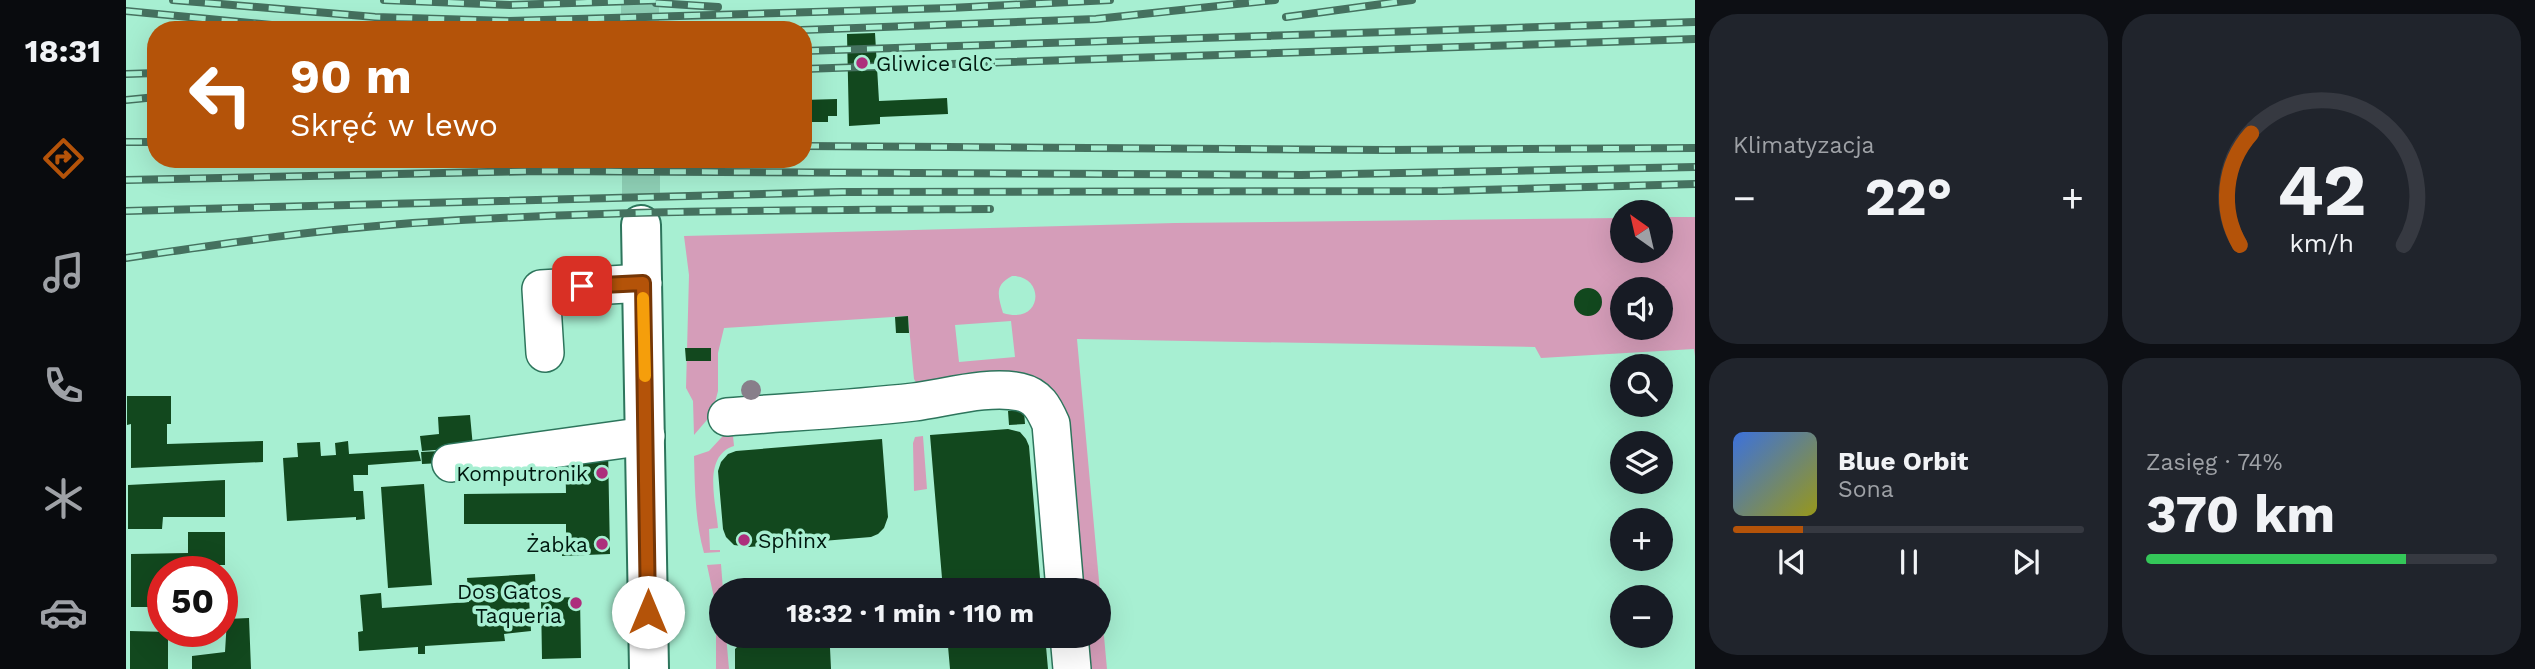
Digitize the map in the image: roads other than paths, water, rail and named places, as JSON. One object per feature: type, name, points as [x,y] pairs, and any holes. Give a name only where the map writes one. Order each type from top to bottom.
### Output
[{"type":"main road","points":[[641,225],[649,669]]},
{"type":"lane","points":[[545,353],[541,289],[643,283]]},
{"type":"lane","points":[[727,417],[903,403],[1002,390],[1035,397],[1044,408],[1051,424],[1064,578]]},
{"type":"lane","points":[[451,463],[646,436]]},
{"type":"lane","points":[[1070,648],[1072,669]]},
{"type":"tunnel","points":[[640,0],[640,21]]},
{"type":"tunnel","points":[[641,168],[641,225]]},
{"type":"railway","points":[[173,0],[375,17],[509,21],[950,8],[1110,0]]},
{"type":"railway","points":[[384,0],[510,5],[665,0]]},
{"type":"railway","points":[[812,30],[1096,19],[1275,0]]},
{"type":"railway","points":[[1286,17],[1412,0]]},
{"type":"railway","points":[[656,3],[718,7]]},
{"type":"railway","points":[[126,11],[230,21]]},
{"type":"railway","points":[[812,51],[1695,22]]},
{"type":"railway","points":[[812,69],[1695,39]]},
{"type":"railway","points":[[126,74],[147,73]]},
{"type":"railway","points":[[126,100],[147,98]]},
{"type":"railway","points":[[126,142],[147,142]]},
{"type":"railway","points":[[812,146],[1387,150],[1695,148]]},
{"type":"railway","points":[[126,180],[538,171],[1301,175],[1695,167]]},
{"type":"railway","points":[[126,211],[842,192],[1442,191],[1695,184]]},
{"type":"railway","points":[[126,258],[316,232],[500,218],[780,210],[990,209]]},
{"type":"place","name":"Gliwice GlC","points":[[862,63]]},
{"type":"place","name":"Komputronik","points":[[602,473]]},
{"type":"place","name":"Sphinx","points":[[744,540]]},
{"type":"place","name":"Żabka","points":[[602,544]]},
{"type":"place","name":"Dos Gatos Taqueria","points":[[576,603]]}]
